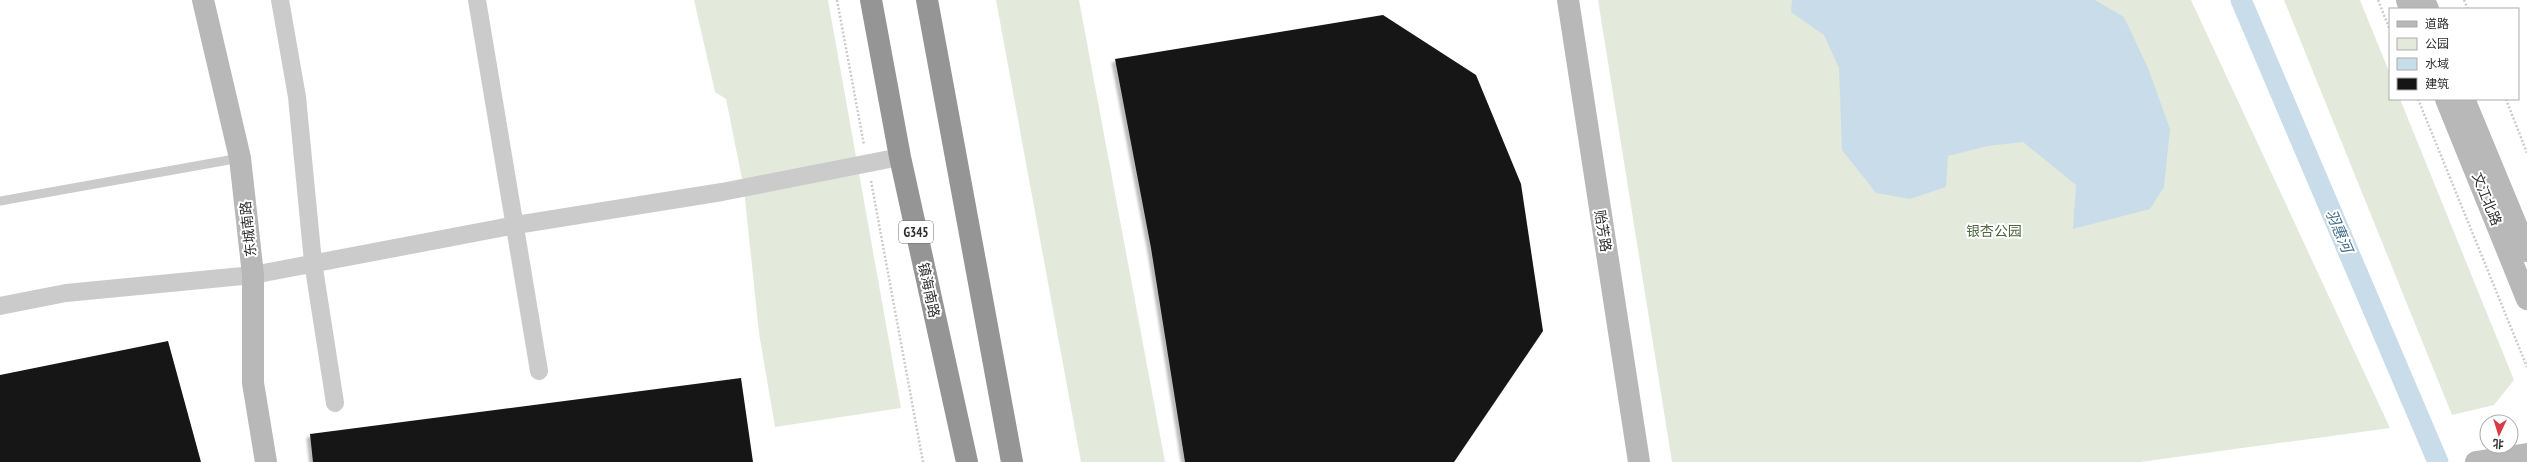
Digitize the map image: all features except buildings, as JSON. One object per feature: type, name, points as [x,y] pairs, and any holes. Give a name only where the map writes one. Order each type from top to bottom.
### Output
[{"type":"highway","name":"镇海南路","points":[[871,0],[900,157],[967,462]]},
{"type":"highway","points":[[927,0],[1012,462]]},
{"type":"street","name":"东城南路","points":[[203,0],[240,158],[253,275],[253,382],[266,462]]},
{"type":"street","points":[[280,0],[297,97],[313,262],[335,403]]},
{"type":"street","points":[[477,0],[516,225],[539,371]]},
{"type":"street","name":"贻芳路","points":[[1568,0],[1638,462]]},
{"type":"street","name":"文江北路","points":[[2446,100],[2527,299]]},
{"type":"street","points":[[2464,100],[2527,251]]},
{"type":"street","points":[[0,306],[66,293],[253,275],[313,262],[516,225],[722,192],[900,157]]},
{"type":"street","points":[[2476,462],[2527,454]]},
{"type":"lane","points":[[0,201],[240,158]]},
{"type":"path","points":[[837,0],[923,462]]},
{"type":"path","points":[[2378,0],[2389,28]]},
{"type":"path","points":[[2418,100],[2527,367]]},
{"type":"path","points":[[2506,100],[2527,153]]},
{"type":"green space","points":[[694,0],[828,0],[901,408],[775,427],[759,333],[744,189],[726,99],[715,92]]},
{"type":"green space","points":[[996,0],[1079,0],[1165,462],[1081,462]]},
{"type":"green space","name":"银杏公园","points":[[1598,0],[2191,0],[2390,428],[2140,462],[1672,462]]},
{"type":"green space","points":[[2284,0],[2360,0],[2389,72],[2389,100],[2400,100],[2514,380],[2494,405],[2452,415]]},
{"type":"water","points":[[1792,0],[2095,0],[2124,17],[2148,68],[2170,129],[2164,187],[2150,209],[2073,229],[2076,185],[2023,142],[1988,146],[1948,156],[1946,187],[1910,199],[1876,193],[1842,150],[1839,68],[1824,35],[1791,12]]},
{"type":"waterway","name":"羽惠河","points":[[2241,0],[2438,462]]}]
